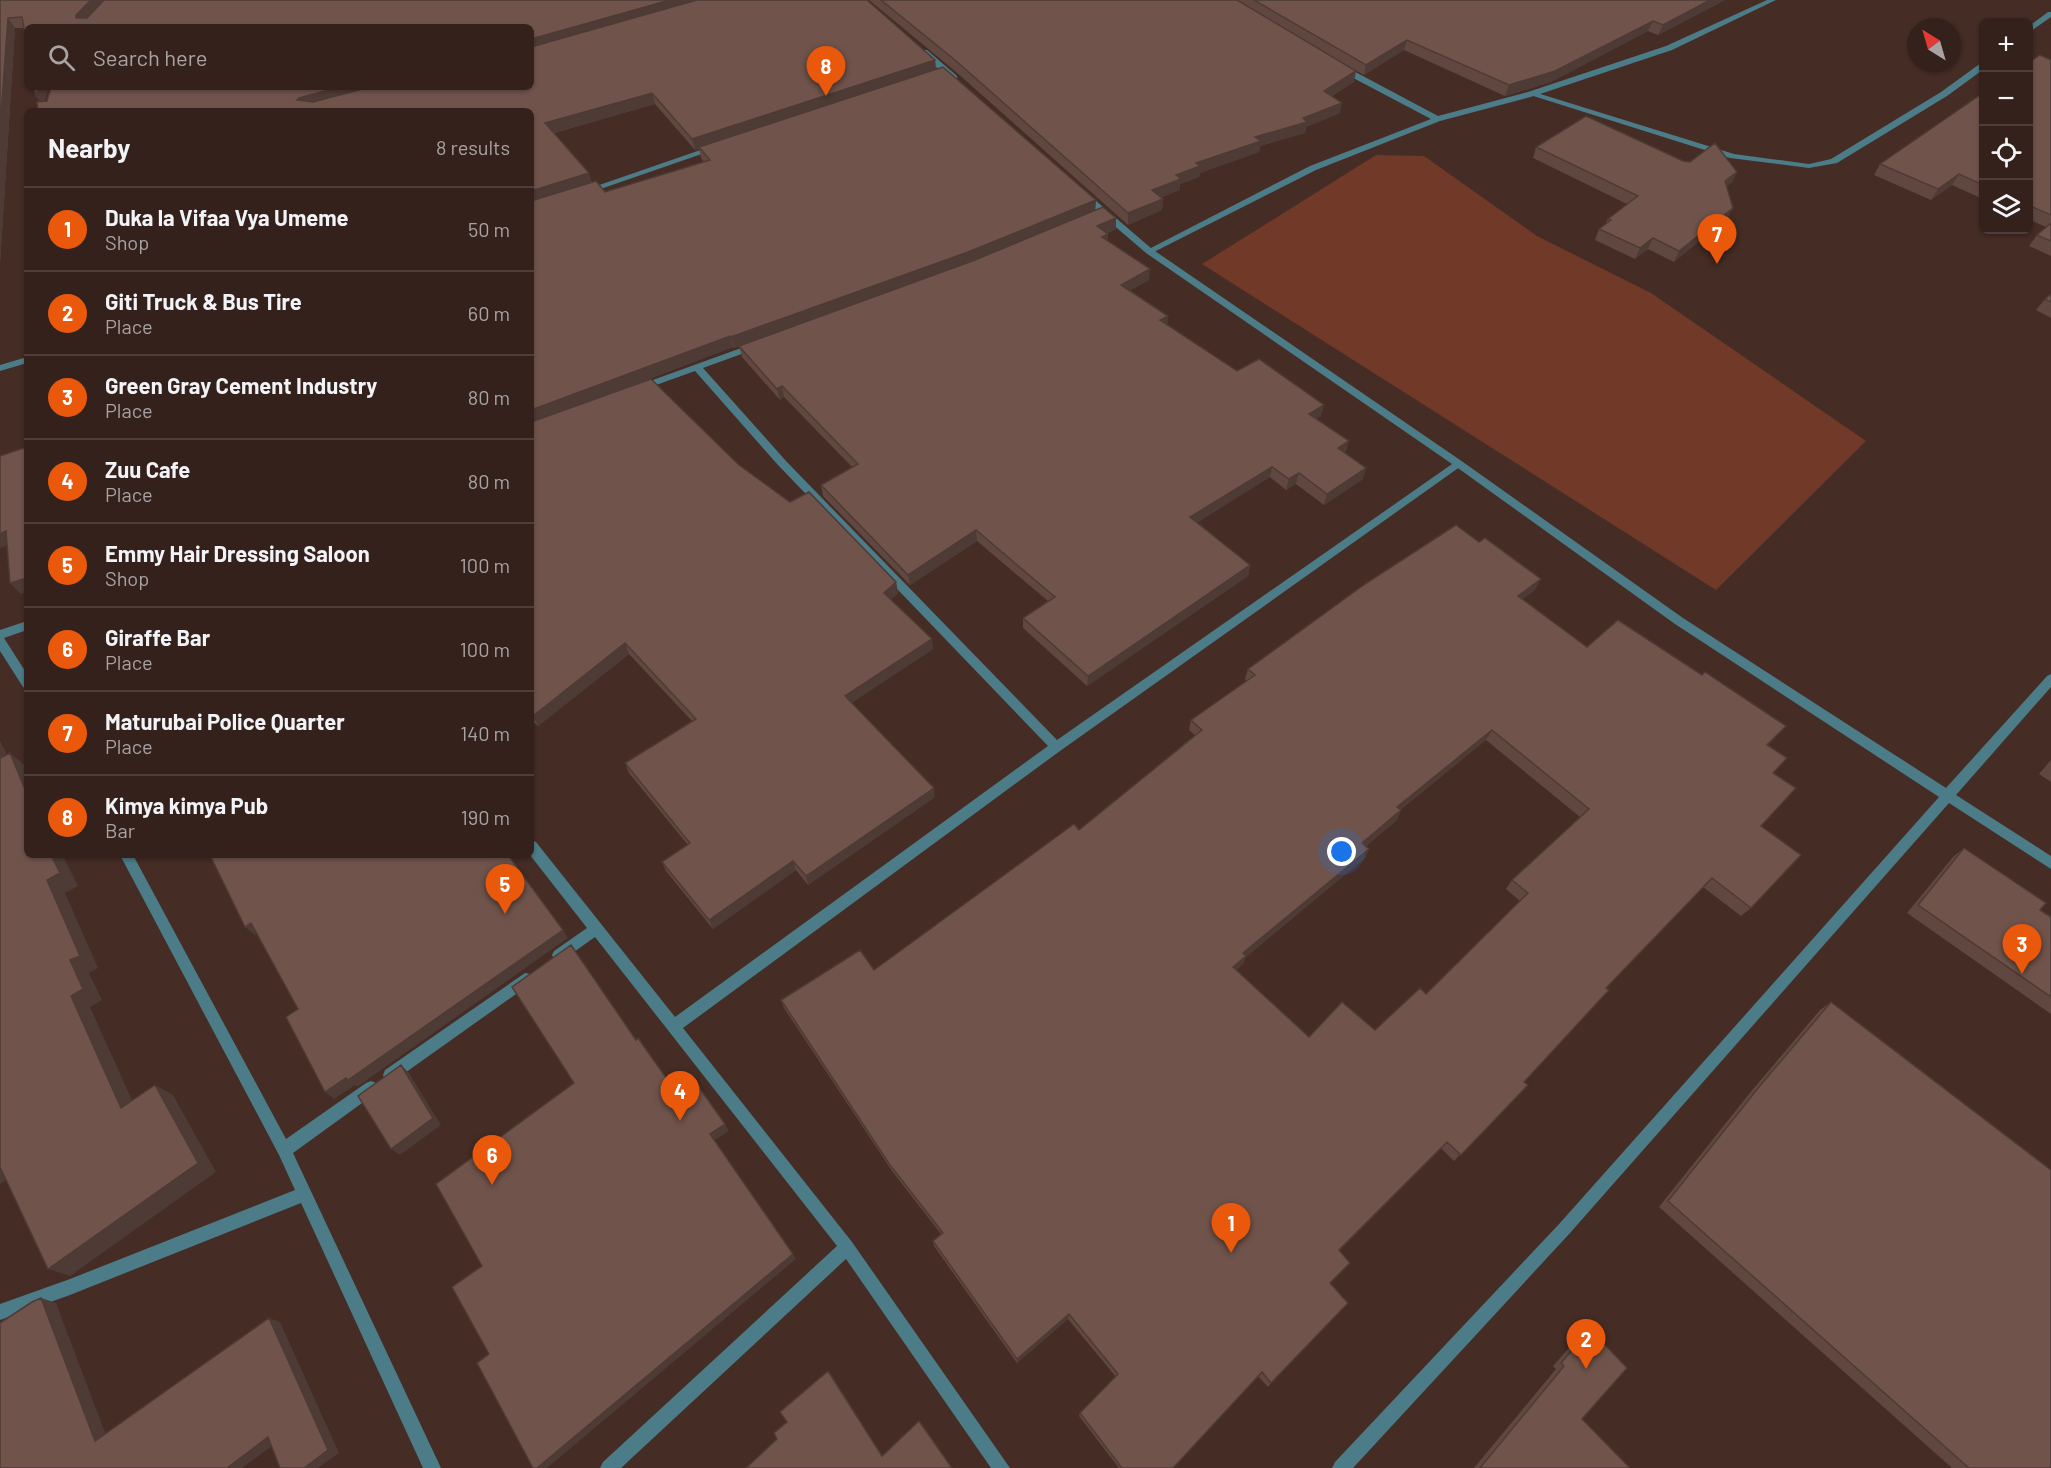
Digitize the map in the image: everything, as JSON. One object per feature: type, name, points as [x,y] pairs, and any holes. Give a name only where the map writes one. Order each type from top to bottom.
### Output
[{"type":"street","points":[[1149,251],[1313,168],[1437,119],[1531,94],[1669,48],[1773,0]]},
{"type":"street","points":[[2033,27],[2051,14]]},
{"type":"street","points":[[914,43],[965,88]]},
{"type":"street","points":[[1337,65],[1366,83],[1437,119]]},
{"type":"street","points":[[1531,94],[1733,156],[1809,166],[1834,160],[1944,94],[1979,68]]},
{"type":"street","points":[[937,76],[948,72]]},
{"type":"street","points":[[576,194],[723,146]]},
{"type":"street","points":[[1078,190],[1149,251],[1459,464],[1679,621],[2051,863]]},
{"type":"street","points":[[1093,218],[1104,213]]},
{"type":"street","points":[[631,392],[763,343]]},
{"type":"street","points":[[0,368],[24,361]]},
{"type":"street","points":[[697,367],[782,464],[1056,747]]},
{"type":"street","points":[[674,1026],[1056,747],[1459,464]]},
{"type":"street","points":[[0,635],[24,626]]},
{"type":"street","points":[[0,641],[24,679]]},
{"type":"street","points":[[1341,1468],[1565,1228],[2051,679]]},
{"type":"street","points":[[534,850],[847,1247],[1001,1468]]},
{"type":"street","points":[[128,858],[284,1150],[432,1468]]},
{"type":"street","points":[[284,1150],[596,929]]},
{"type":"street","points":[[0,1312],[70,1287],[304,1194]]},
{"type":"street","points":[[609,1468],[847,1247]]},
{"type":"shaded area","points":[[1376,155],[1424,156],[1537,236],[1651,293],[1866,441],[1716,590],[1202,264]]},
{"type":"building","points":[[0,0],[91,0],[76,15],[76,18],[87,18],[104,0],[670,0],[534,38],[534,24],[24,24],[24,28],[22,17],[8,18],[0,129]]},
{"type":"building","points":[[697,0],[867,0],[935,60],[692,139],[652,93],[545,123],[589,173],[534,190],[534,108],[38,108],[37,102],[47,101],[50,90],[329,90],[297,100],[313,102],[359,90],[534,90],[534,46]]},
{"type":"building","points":[[881,0],[1237,0],[1356,71],[1324,91],[1342,103],[1303,118],[1307,122],[1255,137],[1261,141],[1196,163],[1200,166],[1176,175],[1181,179],[1152,190],[1163,199],[1128,213],[955,60]]},
{"type":"building","points":[[1254,0],[1710,0],[1663,25],[1653,21],[1555,71],[1509,85],[1407,40],[1366,65]]},
{"type":"building","points":[[2040,55],[2051,60],[2051,215],[2033,207],[2033,60]]},
{"type":"building","points":[[943,67],[1096,200],[968,252],[730,336],[534,409],[534,200],[596,181],[605,192],[710,160],[699,147]]},
{"type":"building","points":[[1979,96],[1979,183],[1959,174],[1938,189],[1880,164]]},
{"type":"building","points":[[1586,116],[1683,161],[1690,162],[1715,143],[1737,172],[1725,181],[1733,208],[1679,251],[1653,238],[1640,248],[1599,229],[1611,220],[1608,219],[1638,196],[1536,147]]},
{"type":"building","points":[[1103,207],[1116,218],[1097,226],[1108,234],[1102,237],[1150,269],[1121,285],[1168,316],[1160,320],[1237,371],[1259,359],[1324,405],[1309,414],[1349,441],[1338,448],[1366,468],[1327,494],[1299,473],[1289,479],[1272,467],[1190,517],[1250,565],[1088,676],[1023,618],[1055,597],[976,530],[908,575],[821,485],[858,464],[782,386],[777,389],[739,346],[975,260]]},
{"type":"building","points":[[2051,223],[2051,241],[2037,235]]},
{"type":"building","points":[[2051,294],[2051,302],[2045,299]]},
{"type":"building","points":[[651,379],[739,465],[790,502],[809,492],[896,582],[884,593],[932,639],[845,696],[934,788],[806,876],[793,861],[709,920],[662,862],[690,843],[625,763],[696,719],[625,643],[534,715],[534,421]]},
{"type":"building","points":[[24,448],[24,579],[10,583],[6,531],[0,534],[0,456]]},
{"type":"building","points":[[1456,525],[1479,542],[1485,538],[1541,579],[1518,596],[1587,647],[1618,620],[1702,675],[1705,672],[1786,726],[1767,745],[1787,758],[1773,773],[1796,788],[1761,826],[1801,855],[1751,908],[1712,878],[1606,988],[1609,990],[1524,1082],[1528,1085],[1461,1155],[1447,1142],[1339,1250],[1350,1263],[1330,1283],[1348,1303],[1271,1383],[1262,1372],[1173,1468],[1122,1468],[1080,1413],[1118,1374],[1069,1314],[1017,1359],[933,1241],[943,1233],[890,1165],[781,1000],[860,950],[874,970],[1074,824],[1079,830],[1202,730],[1191,720],[1255,675],[1248,669],[1365,584]],"holes":[[[1492,730],[1589,809],[1512,880],[1528,893],[1426,994],[1420,988],[1375,1030],[1342,1002],[1309,1037],[1233,967],[1246,956],[1243,953],[1369,849],[1362,843],[1401,810],[1397,807]]]},
{"type":"building","points":[[10,753],[24,787],[24,858],[52,858],[60,873],[47,880],[80,956],[70,960],[83,989],[71,996],[121,1108],[155,1085],[198,1163],[48,1269],[0,1167],[0,758]]},
{"type":"building","points":[[1964,848],[2046,903],[2040,910],[2051,917],[2051,997],[1918,905]]},
{"type":"building","points":[[211,858],[510,858],[563,930],[348,1080],[346,1078],[325,1092],[286,1017],[298,1009],[251,923],[245,927]]},
{"type":"building","points":[[571,945],[636,1040],[638,1038],[679,1096],[696,1083],[725,1124],[710,1134],[793,1254],[537,1468],[533,1468],[477,1363],[489,1354],[452,1287],[482,1266],[436,1184],[574,1083],[512,987]]},
{"type":"building","points":[[1831,1002],[2051,1170],[2051,1468],[1969,1468],[1668,1201],[1759,1087]]},
{"type":"building","points":[[401,1065],[433,1118],[391,1149],[358,1096]]},
{"type":"building","points":[[41,1298],[95,1441],[269,1318],[328,1450],[304,1468],[280,1468],[268,1437],[227,1468],[0,1468],[0,1323]]},
{"type":"building","points":[[1590,1329],[1627,1368],[1582,1419],[1630,1468],[1480,1468],[1564,1366],[1561,1363]]},
{"type":"building","points":[[828,1371],[882,1456],[919,1421],[952,1468],[746,1468],[777,1439],[774,1433],[787,1422],[780,1412]]},
{"type":"place","name":"Kimya kimya Pub","points":[[826,96]]},
{"type":"place","name":"Maturubai Police Quarter","points":[[1717,264]]},
{"type":"place","name":"Emmy Hair Dressing Saloon","points":[[505,914]]},
{"type":"place","name":"Green Gray Cement Industry","points":[[2022,974]]},
{"type":"place","name":"Zuu Cafe","points":[[680,1121]]},
{"type":"place","name":"Giraffe Bar","points":[[492,1185]]},
{"type":"place","name":"Duka la Vifaa Vya Umeme","points":[[1231,1253]]},
{"type":"place","name":"Giti Truck & Bus Tire","points":[[1586,1369]]}]
